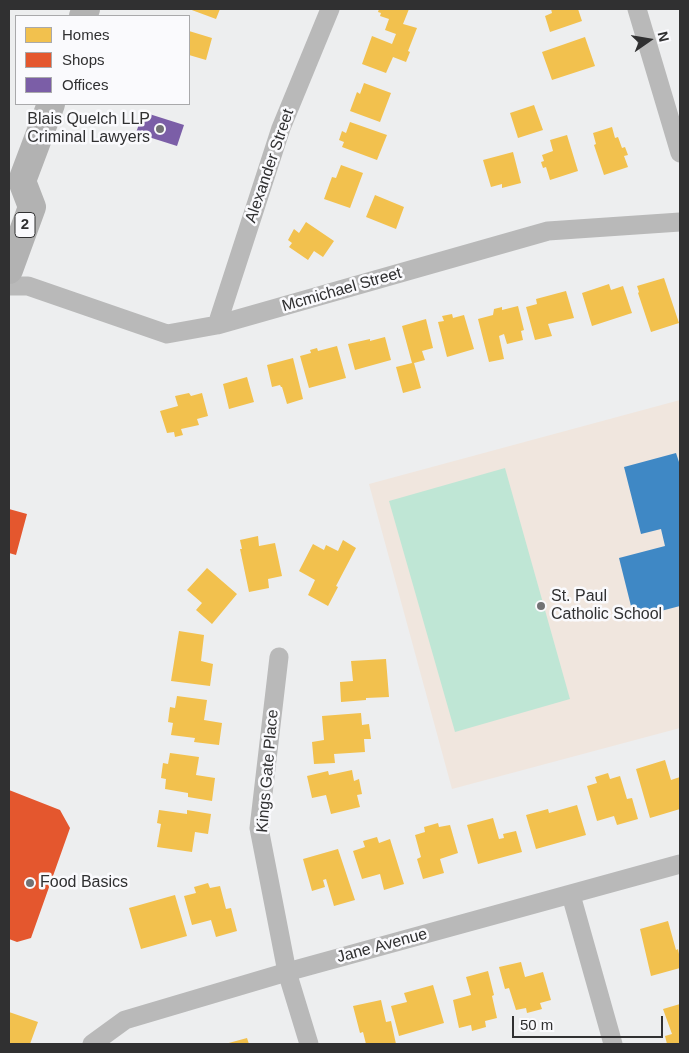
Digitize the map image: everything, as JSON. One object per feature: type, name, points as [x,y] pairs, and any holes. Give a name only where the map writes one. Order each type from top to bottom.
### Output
[{"type":"main road","name":"2","points":[[9,270],[32,207],[15,184],[51,105]]},
{"type":"street","name":"Alexander Street","points":[[217,326],[281,128],[330,9]]},
{"type":"street","points":[[638,9],[680,153]]},
{"type":"street","name":"Mcmichael Street","points":[[9,286],[28,286],[167,334],[217,326],[548,231],[680,222]]},
{"type":"street","name":"Kings Gate Place","points":[[279,657],[259,828],[287,972],[309,1044]]},
{"type":"street","name":"Jane Avenue","points":[[92,1044],[125,1020],[287,972],[680,864]]},
{"type":"street","points":[[570,895],[613,1044]]},
{"type":"shaded area","name":"St. Paul Catholic School","points":[[680,400],[680,728],[452,789],[369,484]]},
{"type":"green space","points":[[505,468],[570,699],[455,732],[389,501]]},
{"type":"building: Homes","points":[[189,9],[220,9],[216,19]]},
{"type":"building: Homes","points":[[379,9],[409,9],[403,24],[417,28],[406,62],[393,57],[386,73],[362,64],[372,36],[392,44],[396,34],[385,30],[389,19],[380,16]]},
{"type":"building: Homes","points":[[551,9],[578,9],[582,21],[550,32],[545,16],[552,13]]},
{"type":"building: Homes","points":[[190,31],[212,38],[206,60],[190,55]]},
{"type":"building: Homes","points":[[585,37],[595,66],[552,80],[542,52]]},
{"type":"building: Homes","points":[[364,83],[391,93],[380,122],[350,111],[357,92],[360,94]]},
{"type":"building: Homes","points":[[534,105],[543,130],[518,138],[510,113]]},
{"type":"building: Homes","points":[[350,122],[387,135],[377,160],[342,147],[344,142],[339,140],[342,131],[346,133]]},
{"type":"building: Homes","points":[[612,127],[615,138],[618,137],[622,148],[625,147],[628,155],[624,156],[628,167],[604,175],[594,145],[596,144],[593,133]]},
{"type":"building: Homes","points":[[567,135],[578,171],[550,180],[546,167],[543,168],[541,162],[544,161],[542,155],[553,151],[550,140]]},
{"type":"building: Homes","points":[[513,152],[521,183],[502,188],[502,184],[491,187],[483,160]]},
{"type":"building: Homes","points":[[341,165],[363,173],[350,208],[324,199],[332,177],[336,178]]},
{"type":"building: Homes","points":[[375,195],[404,207],[396,229],[366,217]]},
{"type":"building: Homes","points":[[306,222],[334,241],[323,257],[314,251],[308,260],[289,247],[292,243],[288,240],[294,229],[299,233]]},
{"type":"building: Homes","points":[[664,278],[679,323],[651,332],[637,286]]},
{"type":"building: Homes","points":[[609,284],[611,290],[623,286],[632,313],[592,326],[582,293]]},
{"type":"building: Homes","points":[[566,291],[574,318],[548,324],[552,336],[535,340],[526,307],[537,304],[536,299]]},
{"type":"building: Homes","points":[[518,306],[524,330],[521,331],[523,340],[507,344],[504,334],[499,336],[504,359],[489,362],[478,319],[493,315],[494,309],[502,307],[502,310]]},
{"type":"building: Homes","points":[[452,314],[453,318],[464,315],[474,349],[447,357],[438,322],[444,321],[442,316]]},
{"type":"building: Homes","points":[[426,319],[433,348],[422,351],[425,360],[414,363],[421,388],[403,393],[396,367],[412,363],[402,326]]},
{"type":"building: Homes","points":[[385,337],[391,360],[355,370],[348,344]]},
{"type":"building: Homes","points":[[337,346],[346,378],[309,388],[300,356],[311,353],[310,350],[317,348],[318,351]]},
{"type":"building: Homes","points":[[293,358],[303,399],[287,404],[282,387],[280,385],[272,387],[267,365]]},
{"type":"building: Homes","points":[[247,377],[254,402],[229,409],[223,384]]},
{"type":"building: Homes","points":[[189,393],[191,396],[202,393],[208,416],[197,419],[199,425],[181,429],[183,435],[175,437],[174,432],[167,433],[160,411],[178,406],[175,396]]},
{"type":"building: Homes","points":[[258,536],[259,546],[275,543],[282,576],[268,579],[269,588],[249,592],[240,549],[242,549],[240,540]]},
{"type":"building: Homes","points":[[343,540],[356,548],[328,606],[308,595],[315,580],[299,571],[313,544],[324,550],[326,545],[338,551]]},
{"type":"building: Homes","points":[[207,568],[237,594],[212,624],[196,610],[202,603],[187,590]]},
{"type":"building: Homes","points":[[179,631],[204,635],[201,661],[213,664],[210,686],[171,681]]},
{"type":"building: Homes","points":[[386,659],[389,697],[341,702],[340,682],[353,681],[351,661]]},
{"type":"building: Homes","points":[[177,696],[207,700],[204,720],[222,723],[219,745],[194,742],[195,738],[171,735],[173,723],[168,722],[170,707],[175,708]]},
{"type":"building: Homes","points":[[361,713],[362,725],[369,724],[371,739],[364,739],[365,752],[334,754],[335,763],[314,764],[312,742],[324,740],[322,716]]},
{"type":"building: Homes","points":[[170,753],[199,757],[196,775],[215,778],[212,801],[188,797],[188,793],[165,789],[166,779],[161,778],[163,763],[168,764]]},
{"type":"building: Homes","points":[[665,760],[671,780],[680,777],[680,809],[650,818],[636,769]]},
{"type":"building: Homes","points":[[352,770],[354,781],[359,779],[362,794],[357,795],[360,807],[331,814],[326,795],[312,798],[307,776],[328,771],[329,775]]},
{"type":"building: Homes","points":[[608,773],[610,779],[620,776],[627,799],[632,798],[638,819],[617,825],[614,816],[597,821],[587,786],[597,783],[595,777]]},
{"type":"building: Homes","points":[[577,805],[586,835],[536,849],[526,815],[548,809],[549,813]]},
{"type":"building: Homes","points":[[159,810],[187,814],[187,810],[211,814],[208,834],[195,832],[192,852],[157,847],[161,824],[157,823]]},
{"type":"building: Homes","points":[[493,818],[499,839],[504,838],[503,834],[516,831],[522,852],[478,864],[467,825]]},
{"type":"building: Homes","points":[[438,823],[439,827],[450,825],[458,853],[440,859],[444,873],[423,879],[417,859],[421,857],[415,835],[425,832],[424,827]]},
{"type":"building: Homes","points":[[377,837],[379,843],[390,839],[404,884],[384,890],[380,874],[362,879],[353,851],[365,847],[363,841]]},
{"type":"building: Homes","points":[[338,849],[355,900],[334,906],[326,879],[323,880],[325,887],[312,891],[303,859]]},
{"type":"building: Homes","points":[[208,883],[210,888],[220,886],[226,909],[231,908],[237,931],[216,937],[211,920],[192,925],[184,896],[196,893],[194,887]]},
{"type":"building: Homes","points":[[175,895],[187,936],[141,949],[129,908]]},
{"type":"building: Homes","points":[[668,921],[676,950],[678,949],[680,968],[651,976],[640,929]]},
{"type":"building: Homes","points":[[521,962],[525,977],[543,972],[551,1000],[540,1003],[542,1009],[527,1013],[526,1008],[516,1010],[509,988],[505,989],[499,967]]},
{"type":"building: Homes","points":[[488,971],[497,1018],[485,1021],[486,1027],[472,1031],[471,1025],[459,1028],[453,1000],[471,995],[466,977]]},
{"type":"building: Homes","points":[[433,985],[444,1023],[399,1036],[391,1006],[407,1002],[404,993]]},
{"type":"building: Homes","points":[[381,1000],[386,1022],[391,1021],[396,1044],[366,1044],[363,1032],[360,1033],[353,1006]]},
{"type":"building: Homes","points":[[680,1004],[680,1044],[667,1044],[665,1036],[672,1034],[663,1009]]},
{"type":"building: Homes","points":[[9,1012],[38,1022],[30,1044],[9,1044]]},
{"type":"building: Homes","points":[[247,1038],[249,1044],[225,1044]]},
{"type":"building: Shops","points":[[9,509],[27,514],[16,555],[9,553]]},
{"type":"building: Shops","name":"Food Basics","points":[[9,790],[60,810],[70,828],[31,938],[17,942],[9,939]]},
{"type":"building: Offices","name":"Blais Quelch LLP Criminal Lawyers","points":[[143,112],[184,125],[177,146],[136,133]]},
{"type":"building: Schools","points":[[676,453],[680,465],[680,606],[634,618],[619,558],[665,546],[661,529],[641,534],[624,467]]},
{"type":"place","name":"Blais Quelch LLP Criminal Lawyers","points":[[160,129]]},
{"type":"place","name":"St. Paul Catholic School","points":[[541,606]]},
{"type":"place","name":"Food Basics","points":[[30,883]]}]
